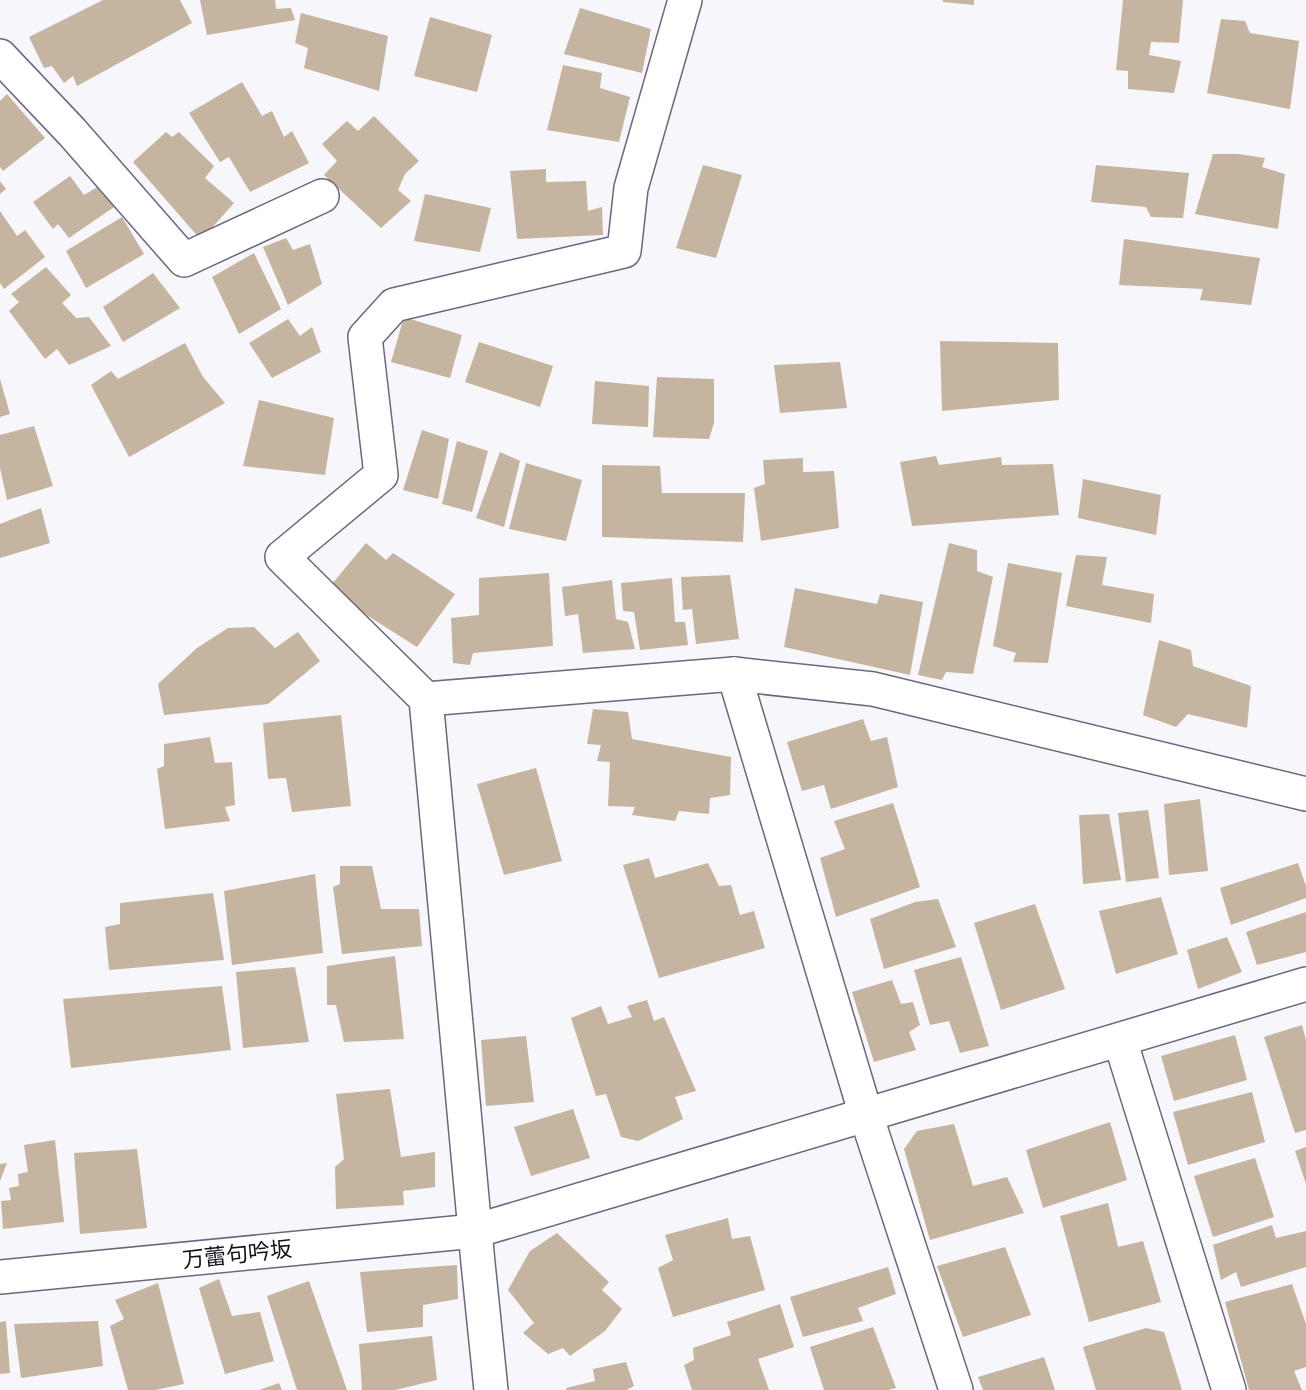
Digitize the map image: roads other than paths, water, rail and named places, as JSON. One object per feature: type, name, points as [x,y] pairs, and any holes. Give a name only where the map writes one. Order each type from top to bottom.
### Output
[{"type":"street","points":[[491,1390],[426,699],[282,557],[381,475],[365,337],[394,305],[624,251],[631,188],[686,0]]},
{"type":"street","points":[[0,56],[72,132],[184,260],[322,196]]},
{"type":"street","points":[[426,699],[734,674],[873,689],[1306,794]]},
{"type":"street","points":[[734,674],[866,1114],[956,1390]]},
{"type":"street","name":"万蕾句吟坂","points":[[0,1277],[475,1231],[1306,984]]},
{"type":"street","points":[[1120,1040],[1229,1390]]}]
